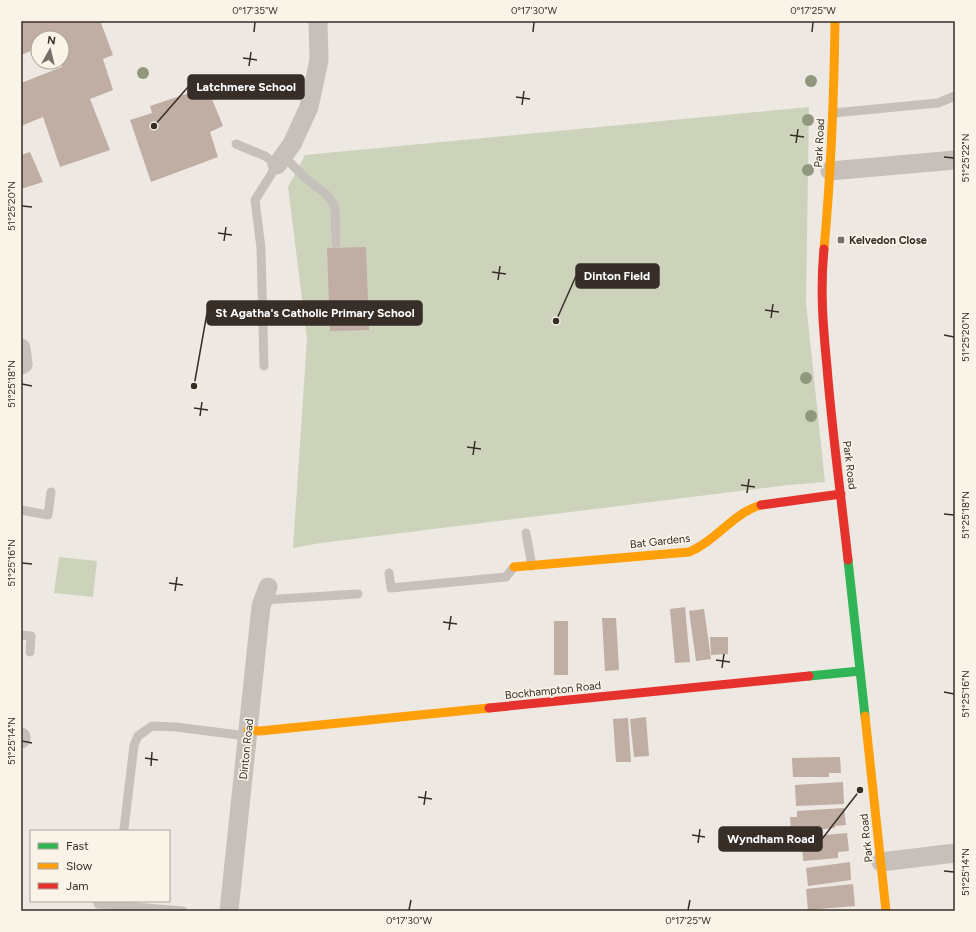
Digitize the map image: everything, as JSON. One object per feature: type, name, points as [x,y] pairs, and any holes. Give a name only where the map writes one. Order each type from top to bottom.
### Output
[{"type":"street","points":[[280,161],[292,144],[309,107],[319,60],[318,21]]},
{"type":"street","name":"Park Road","points":[[835,21],[830,171],[821,275],[821,300],[829,394],[886,911]]},
{"type":"street","points":[[830,171],[955,160]]},
{"type":"street","points":[[21,348],[23,364],[21,365]]},
{"type":"street","name":"Bat Gardens","points":[[514,567],[689,552],[705,545],[747,510],[759,505],[841,494]]},
{"type":"street","name":"Dinton Road","points":[[229,911],[261,606],[266,594]]},
{"type":"street","name":"Bockhampton Road","points":[[247,733],[860,671]]},
{"type":"street","points":[[881,862],[955,853]]},
{"type":"lane","points":[[832,113],[938,103],[955,96]]},
{"type":"lane","points":[[236,144],[280,161],[298,171],[327,194],[334,202],[336,244]]},
{"type":"lane","points":[[264,366],[261,248],[255,200],[280,161]]},
{"type":"lane","points":[[21,510],[48,515],[51,492]]},
{"type":"lane","points":[[526,533],[532,566]]},
{"type":"lane","points":[[389,573],[391,588],[506,577],[514,567]]},
{"type":"lane","points":[[266,594],[358,594]]},
{"type":"lane","points":[[21,635],[31,636],[30,652]]},
{"type":"lane","points":[[124,829],[134,746],[138,736],[152,726],[247,733]]},
{"type":"lane","points":[[98,904],[115,908],[183,911]]},
{"type":"green space","points":[[809,107],[806,303],[825,482],[788,485],[321,543],[293,548],[307,339],[288,187],[305,155]]},
{"type":"green space","points":[[59,557],[97,561],[93,597],[54,593]]},
{"type":"building","points":[[21,21],[107,21],[101,23],[113,55],[103,59],[113,90],[90,99],[110,150],[60,167],[43,117],[21,126],[21,83],[54,70],[70,70],[70,30],[30,30],[30,51],[21,55]]},
{"type":"building","points":[[207,87],[223,126],[210,132],[218,157],[151,182],[130,120],[152,113],[150,106]]},
{"type":"building","points":[[30,152],[43,182],[21,189],[21,155]]},
{"type":"building","points":[[366,247],[369,330],[330,331],[327,248]]},
{"type":"building","points":[[685,607],[690,662],[675,663],[670,609]]},
{"type":"building","points":[[704,609],[711,659],[696,661],[689,611]]},
{"type":"building","points":[[602,618],[616,618],[619,670],[605,671]]},
{"type":"building","points":[[554,621],[568,621],[568,675],[554,675]]},
{"type":"building","points":[[710,637],[728,637],[728,654],[711,655]]},
{"type":"building","points":[[646,717],[649,756],[634,757],[630,719]]},
{"type":"building","points":[[628,718],[631,762],[616,762],[613,719]]},
{"type":"building","points":[[840,757],[841,773],[829,773],[829,777],[793,777],[792,758]]},
{"type":"building","points":[[843,782],[844,804],[796,806],[795,785]]},
{"type":"building","points":[[844,808],[846,825],[835,826],[835,828],[791,832],[790,817],[797,817],[797,811]]},
{"type":"building","points":[[847,833],[849,851],[838,852],[838,858],[803,861],[802,837]]},
{"type":"building","points":[[850,862],[851,880],[808,886],[806,868]]},
{"type":"building","points":[[853,884],[855,906],[808,910],[806,889]]},
{"type":"traffic: fast","points":[[848,560],[865,716]]},
{"type":"traffic: fast","points":[[809,676],[860,671]]},
{"type":"traffic: slow","points":[[824,249],[832,135],[835,21]]},
{"type":"traffic: slow","points":[[514,567],[689,552],[708,541],[742,514],[761,505]]},
{"type":"traffic: slow","points":[[248,730],[260,731],[489,708]]},
{"type":"traffic: slow","points":[[865,716],[886,911]]},
{"type":"traffic: jam","points":[[824,249],[822,294],[824,337],[831,415],[848,560]]},
{"type":"traffic: jam","points":[[761,505],[841,494]]},
{"type":"traffic: jam","points":[[489,708],[809,676]]},
{"type":"place","name":"Latchmere School","points":[[154,126]]},
{"type":"place","name":"Kelvedon Close","points":[[841,240]]},
{"type":"place","name":"Dinton Field","points":[[556,321]]},
{"type":"place","name":"St Agatha's Catholic Primary School","points":[[194,386]]},
{"type":"place","name":"Wyndham Road","points":[[860,790]]}]
